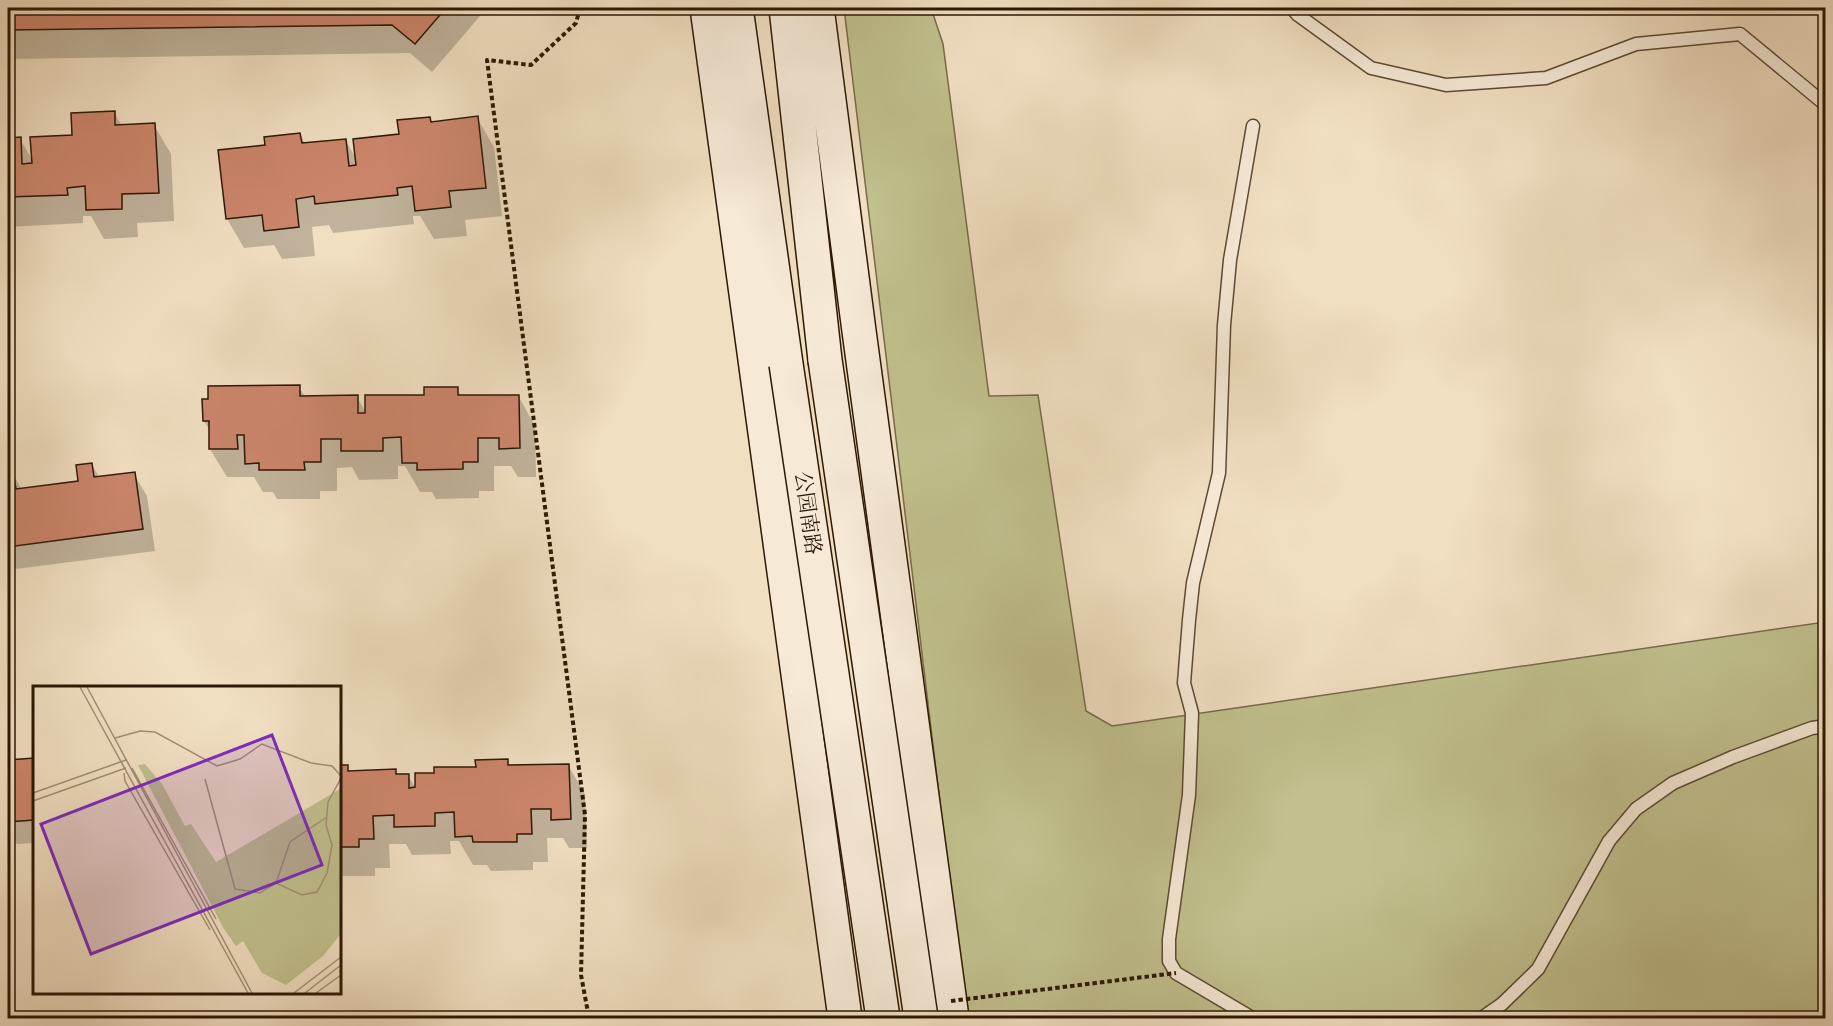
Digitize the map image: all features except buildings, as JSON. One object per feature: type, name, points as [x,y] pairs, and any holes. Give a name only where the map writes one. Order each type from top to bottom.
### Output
[{"type":"main road","points":[[707,8],[863,1017]]},
{"type":"main road","name":"公园南路","points":[[736,8],[786,364],[863,1017]]},
{"type":"main road","name":"公园南路","points":[[786,8],[825,360],[938,1013]]},
{"type":"main road","points":[[817,8],[862,355],[938,1013]]},
{"type":"lane","points":[[1292,8],[1298,15],[1371,68],[1446,85],[1546,78],[1636,44],[1740,34],[1826,105]]},
{"type":"lane","points":[[1252,1018],[1176,973],[1168,961],[1189,795],[1192,713],[1184,683],[1189,620],[1193,583],[1219,473],[1224,325],[1230,260],[1253,126]]},
{"type":"lane","points":[[1482,1018],[1502,1004],[1538,969],[1609,841],[1636,809],[1673,783],[1733,757],[1812,728],[1826,726]]},
{"type":"path","points":[[580,8],[576,22],[531,65],[487,60],[585,815],[581,975],[589,1018]]},
{"type":"path","points":[[938,1013],[1176,973]]},
{"type":"path","points":[[813,1018],[863,1017]]},
{"type":"shaded area","points":[[844,8],[931,8],[943,44],[989,396],[1038,395],[1086,711],[1112,726],[1825,622],[1825,1018],[966,1018]]}]
